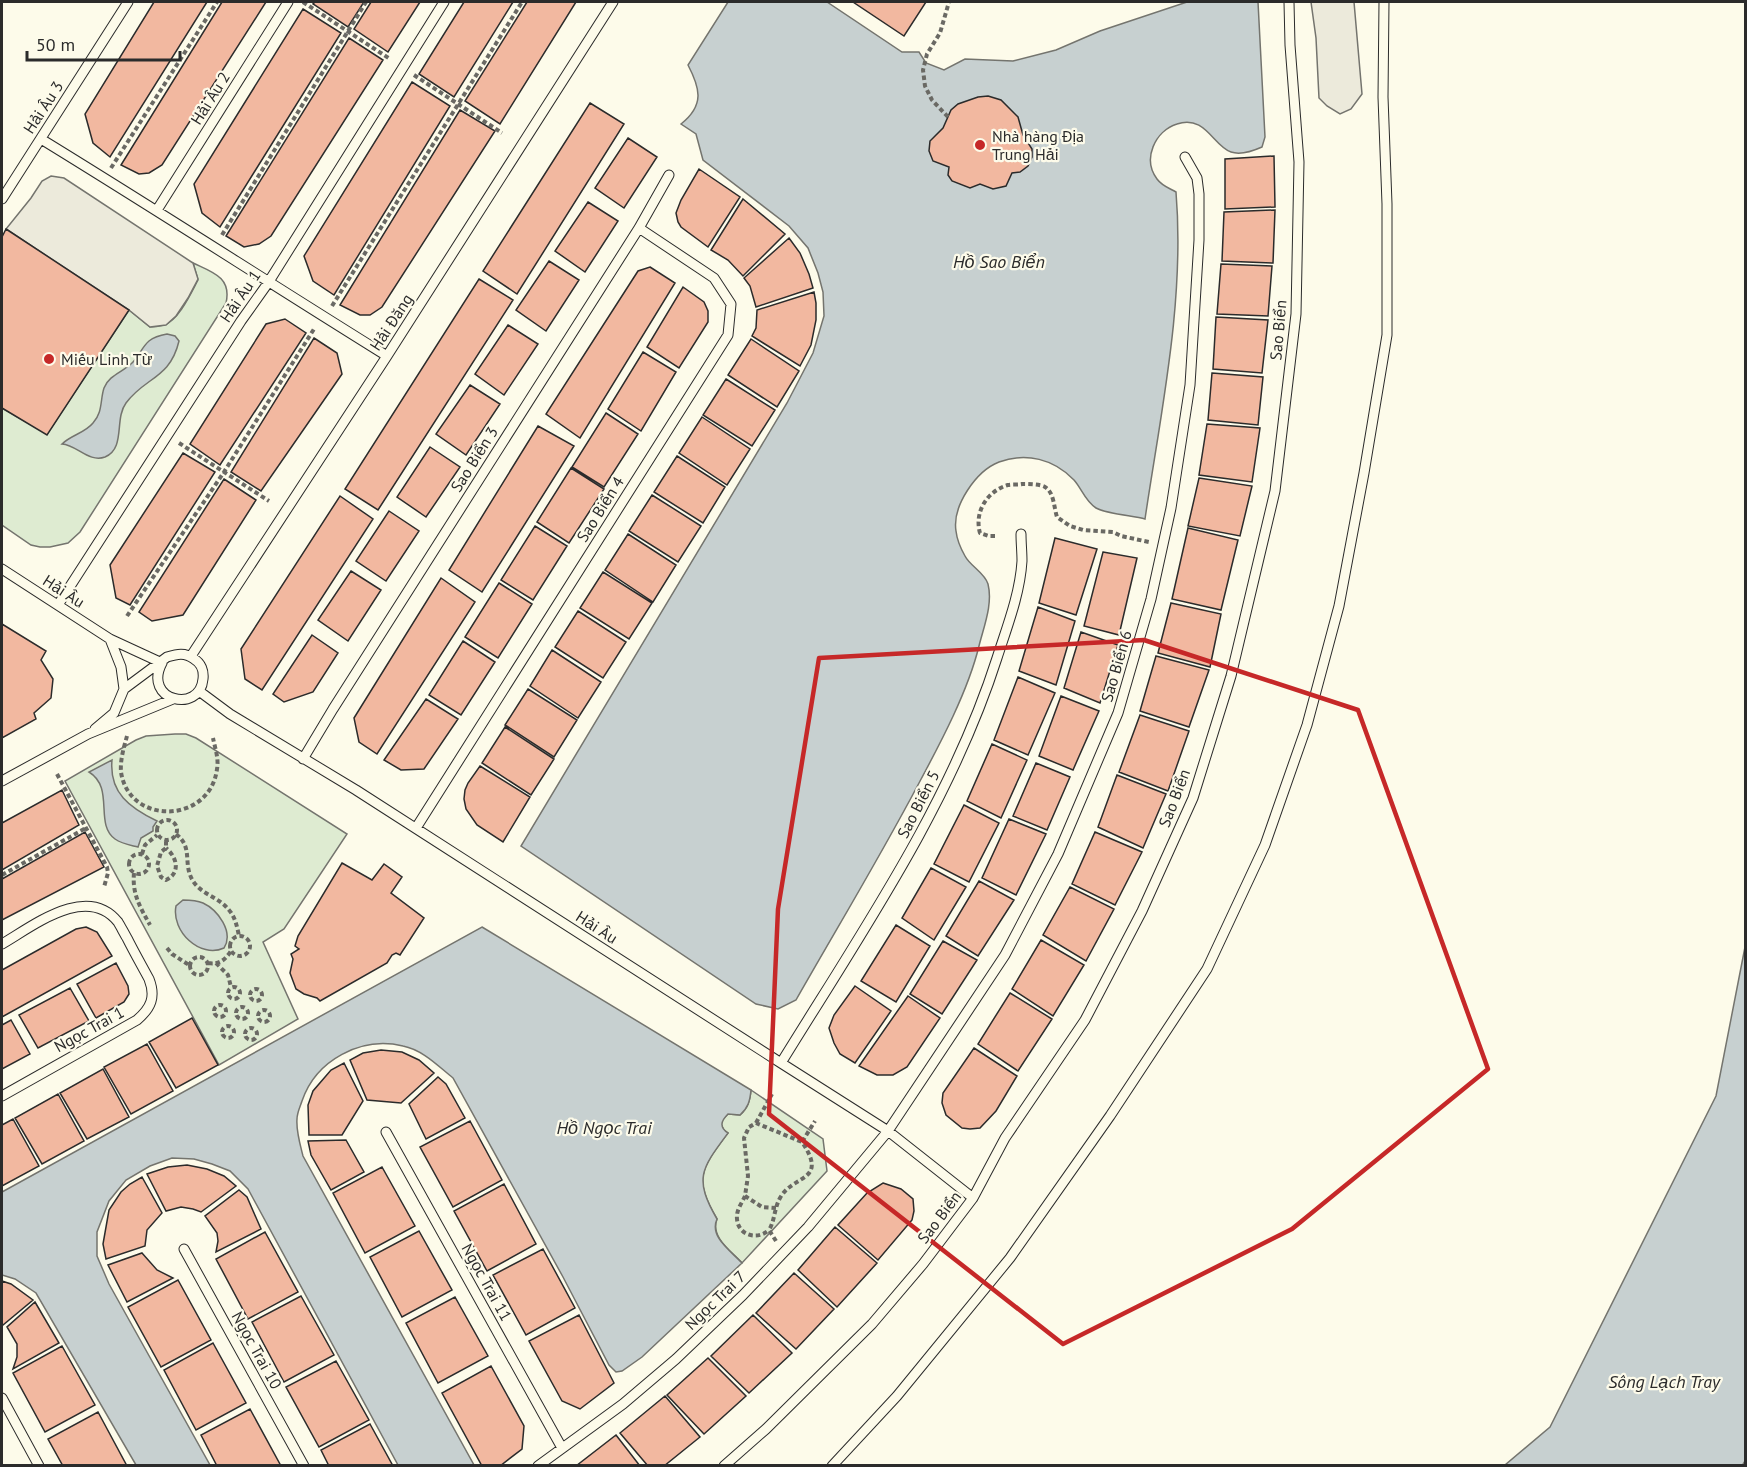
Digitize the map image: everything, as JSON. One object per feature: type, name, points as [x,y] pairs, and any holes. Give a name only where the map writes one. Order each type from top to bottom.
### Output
[{"type":"lane","name":"Hải Âu 3","points":[[2,199],[128,2]]},
{"type":"lane","name":"Hải Âu 2","points":[[157,210],[288,2]]},
{"type":"lane","name":"Hải Âu 1","points":[[58,605],[241,321],[268,283],[444,2]]},
{"type":"lane","name":"Hải Đăng","points":[[191,656],[387,356],[613,2]]},
{"type":"lane","name":"Sao Biển","points":[[724,1466],[766,1430],[872,1324],[973,1198],[1005,1138],[1085,1020],[1142,911],[1193,798],[1231,676],[1275,491],[1296,314],[1299,162],[1289,2]]},
{"type":"lane","points":[[832,1466],[897,1396],[1010,1258],[1110,1116],[1207,969],[1265,845],[1307,725],[1339,606],[1387,335],[1387,204],[1383,97],[1384,2]]},
{"type":"lane","points":[[40,139],[157,210],[268,283],[387,356]]},
{"type":"lane","name":"Sao Biển 6","points":[[888,1131],[1005,955],[1058,854],[1118,713],[1151,599],[1163,546],[1190,385],[1199,240],[1199,194],[1197,178],[1185,157]]},
{"type":"lane","name":"Sao Biển 3","points":[[303,759],[639,228],[669,175]]},
{"type":"lane","name":"Sao Biển 4","points":[[416,828],[728,335],[731,304],[714,278],[639,228]]},
{"type":"lane","name":"Sao Biển 5","points":[[781,1064],[910,854],[967,739],[989,685],[1010,619],[1022,561],[1021,534]]},
{"type":"lane","name":"Hải Âu","points":[[2,569],[110,639],[162,663]]},
{"type":"lane","points":[[88,734],[114,713],[124,689],[121,666],[110,639]]},
{"type":"lane","points":[[2,781],[88,734],[173,699],[187,699],[199,691],[204,675],[202,668],[191,656],[175,654],[167,657],[158,669],[158,684],[166,696],[173,699]]},
{"type":"lane","points":[[124,689],[162,663]]},
{"type":"lane","name":"Hải Âu","points":[[199,691],[230,714],[416,828],[888,1131],[973,1198]]},
{"type":"lane","name":"Ngọc Trai 1","points":[[2,944],[59,912],[75,906],[98,907],[117,922],[149,979],[153,997],[150,1006],[137,1020],[2,1096]]},
{"type":"lane","name":"Ngọc Trai 7","points":[[538,1466],[623,1404],[676,1359],[743,1295],[808,1227],[888,1131]]},
{"type":"lane","name":"Ngọc Trai 11","points":[[386,1132],[562,1448]]},
{"type":"lane","name":"Ngọc Trai 10","points":[[184,1249],[304,1466]]},
{"type":"lane","points":[[2,1398],[39,1466]]},
{"type":"path","points":[[111,168],[217,2]]},
{"type":"path","points":[[303,2],[390,59]]},
{"type":"path","points":[[220,238],[366,2]]},
{"type":"path","points":[[332,306],[522,2]]},
{"type":"path","points":[[948,117],[932,100],[925,86],[923,70],[927,54],[940,33],[949,2]]},
{"type":"path","points":[[411,73],[502,133]]},
{"type":"path","points":[[127,616],[224,472],[314,329]]},
{"type":"path","points":[[178,442],[269,501]]},
{"type":"path","points":[[995,536],[980,532],[977,524],[980,508],[991,494],[1007,486],[1028,484],[1045,486],[1051,494],[1057,517],[1070,526],[1083,530],[1113,532],[1149,542]]},
{"type":"path","points":[[127,736],[122,756],[122,772],[126,785],[134,797],[145,806],[168,812],[186,809],[198,803],[208,793],[215,780],[218,767],[213,738]]},
{"type":"path","points":[[57,774],[107,867],[108,873],[104,887]]},
{"type":"path","points":[[167,820],[168,812]]},
{"type":"path","points":[[167,820],[176,825],[176,834],[172,839],[162,840],[157,835],[157,828],[167,820]]},
{"type":"path","points":[[2,875],[86,828]]},
{"type":"path","points":[[176,834],[183,840],[186,848],[192,879],[206,894],[228,909],[235,920],[239,936]]},
{"type":"path","points":[[142,854],[145,845],[157,835]]},
{"type":"path","points":[[166,840],[166,848],[176,862],[176,871],[166,880],[161,877],[157,866],[161,852],[166,848]]},
{"type":"path","points":[[134,873],[140,874],[148,868],[149,861],[146,856],[136,854],[130,858],[129,864],[134,873],[133,884],[137,902],[150,925]]},
{"type":"path","points":[[231,951],[240,956],[249,951],[248,939],[239,936]]},
{"type":"path","points":[[208,963],[222,962],[231,951],[231,941],[239,936]]},
{"type":"path","points":[[167,948],[189,965],[192,973],[200,976],[206,972],[208,963]]},
{"type":"path","points":[[189,965],[197,957],[204,958],[208,963]]},
{"type":"path","points":[[216,963],[228,975],[231,987]]},
{"type":"path","points":[[231,987],[240,991],[236,999]]},
{"type":"path","points":[[231,987],[227,992],[228,996],[236,999]]},
{"type":"path","points":[[236,999],[240,1007]]},
{"type":"path","points":[[240,1007],[246,1007],[252,1000]]},
{"type":"path","points":[[236,1012],[240,1007]]},
{"type":"path","points":[[246,1007],[249,1012],[258,1015]]},
{"type":"path","points":[[226,1011],[236,1012]]},
{"type":"path","points":[[236,1012],[238,1018]]},
{"type":"path","points":[[238,1018],[244,1019],[249,1012]]},
{"type":"path","points":[[232,1026],[238,1018]]},
{"type":"path","points":[[244,1019],[249,1028]]},
{"type":"path","points":[[756,1122],[802,1142],[810,1153],[812,1162],[810,1172],[805,1178],[786,1190],[780,1197],[774,1222],[769,1230],[757,1237],[747,1234],[740,1228],[737,1218],[738,1210],[746,1196],[748,1176],[744,1138],[772,1094]]},
{"type":"path","points":[[802,1142],[815,1121]]},
{"type":"path","points":[[746,1196],[762,1207],[776,1208]]},
{"type":"path","points":[[769,1230],[776,1242]]},
{"type":"highlighted area","points":[[1144,640],[1358,710],[1488,1069],[1292,1229],[1063,1344],[769,1114],[778,909],[819,658]]},
{"type":"green space","points":[[193,263],[223,281],[227,294],[226,303],[80,532],[68,543],[50,547],[31,545],[2,525],[2,408],[47,434],[129,310],[150,327],[164,325],[175,318],[198,280]]},
{"type":"green space","points":[[186,734],[196,738],[347,834],[284,929],[263,942],[298,1019],[219,1065],[65,781],[136,740],[146,736]]},
{"type":"green space","points":[[751,1090],[823,1139],[827,1171],[742,1263],[727,1249],[716,1232],[717,1219],[705,1193],[703,1174],[706,1165],[728,1133],[721,1124],[723,1119],[728,1114],[740,1115],[743,1112],[748,1104]]},
{"type":"shaded area","points":[[1311,2],[1354,2],[1362,94],[1351,109],[1340,114],[1319,98],[1316,38]]},
{"type":"shaded area","points":[[51,176],[64,178],[193,263],[198,279],[176,316],[166,325],[150,327],[129,310],[6,229],[42,181]]},
{"type":"water","name":"Hồ Sao Biển","points":[[728,2],[827,2],[902,52],[919,52],[926,63],[944,70],[965,59],[1013,61],[1056,50],[1100,31],[1187,2],[1258,2],[1265,137],[1262,147],[1235,153],[1225,149],[1202,127],[1187,122],[1169,128],[1157,139],[1151,155],[1153,171],[1161,183],[1176,192],[1177,274],[1170,356],[1145,519],[1096,508],[1066,473],[1049,462],[1039,459],[1019,458],[999,462],[982,473],[967,490],[958,511],[956,531],[965,556],[986,580],[989,592],[989,607],[968,681],[945,734],[904,811],[796,1000],[778,1009],[756,1004],[521,846],[787,403],[813,353],[824,316],[823,292],[808,248],[789,226],[703,160],[696,134],[681,124],[694,110],[698,96],[688,65]]},
{"type":"water","points":[[167,334],[175,336],[179,341],[175,354],[170,363],[156,377],[133,394],[126,403],[121,417],[118,440],[111,453],[105,457],[94,458],[62,444],[86,429],[96,419],[104,388],[109,380],[132,363],[149,341]]},
{"type":"water","points":[[112,760],[114,782],[123,798],[138,811],[157,821],[153,831],[141,838],[138,847],[120,842],[109,832],[104,815],[101,787],[97,779],[89,772]]},
{"type":"water","points":[[183,900],[203,903],[219,916],[227,935],[224,948],[206,950],[197,946],[183,933],[178,925],[176,906]]},
{"type":"water","name":"Hồ Ngọc Trai","points":[[482,927],[751,1090],[748,1104],[743,1112],[740,1115],[728,1114],[724,1119],[722,1126],[728,1133],[707,1165],[703,1183],[717,1219],[715,1226],[718,1238],[742,1263],[642,1357],[622,1371],[616,1372],[609,1365],[453,1078],[430,1059],[410,1048],[387,1044],[356,1048],[329,1063],[309,1086],[297,1117],[303,1156],[474,1465],[398,1465],[248,1189],[230,1171],[194,1159],[172,1158],[150,1166],[126,1180],[109,1201],[97,1232],[97,1256],[109,1284],[210,1465],[136,1465],[36,1293],[15,1279],[2,1275],[2,1192]]},
{"type":"water","name":"Sông Lạch Tray","points":[[1745,947],[1745,1461],[1742,1466],[1505,1465],[1550,1427],[1716,1096]]},
{"type":"building","points":[[154,2],[207,2],[110,157],[93,143],[85,114]]},
{"type":"building","points":[[222,2],[266,2],[162,165],[149,173],[139,174],[121,165]]},
{"type":"building","points":[[315,2],[364,2],[348,27],[313,4]]},
{"type":"building","points":[[371,2],[420,2],[388,52],[354,29]]},
{"type":"building","points":[[464,2],[513,2],[454,97],[419,74]]},
{"type":"building","points":[[527,2],[576,2],[500,124],[465,101]]},
{"type":"building","points":[[853,2],[926,2],[904,36]]},
{"type":"building","points":[[303,9],[341,33],[220,227],[202,213],[194,184]]},
{"type":"building","points":[[349,38],[383,60],[271,236],[259,244],[244,247],[226,236]]},
{"type":"building","points":[[412,82],[450,106],[334,295],[313,281],[304,256]]},
{"type":"building","name":"Nhà hàng Địa Trung Hải","points":[[988,96],[1001,100],[1018,117],[1023,135],[1032,149],[1032,157],[1028,166],[1020,172],[1012,173],[1006,186],[993,189],[980,184],[970,188],[952,181],[948,175],[949,167],[933,161],[929,151],[930,141],[943,128],[951,110],[958,104]]},
{"type":"building","points":[[590,103],[624,124],[517,294],[483,271]]},
{"type":"building","points":[[460,110],[495,131],[382,307],[370,315],[360,315],[340,305]]},
{"type":"building","points":[[628,138],[657,157],[624,208],[595,188]]},
{"type":"building","points":[[1274,156],[1275,207],[1225,209],[1225,159]]},
{"type":"building","points":[[699,169],[740,197],[708,247],[681,227],[676,213]]},
{"type":"building","points":[[743,199],[785,234],[743,276],[728,260],[711,250]]},
{"type":"building","points":[[588,202],[618,221],[585,272],[555,251]]},
{"type":"building","points":[[1275,210],[1273,263],[1222,261],[1224,212]]},
{"type":"building","name":"Miếu Linh Từ","points":[[6,229],[129,310],[47,435],[2,408],[2,237]]},
{"type":"building","points":[[789,238],[800,253],[813,288],[756,307],[750,286],[744,278]]},
{"type":"building","points":[[549,261],[579,280],[546,331],[516,310]]},
{"type":"building","points":[[1221,264],[1272,266],[1268,316],[1217,314]]},
{"type":"building","points":[[650,267],[675,283],[580,438],[546,414],[638,271]]},
{"type":"building","points":[[479,279],[513,300],[378,510],[345,489]]},
{"type":"building","points":[[683,287],[704,302],[708,311],[708,322],[679,368],[647,347]]},
{"type":"building","points":[[814,292],[816,320],[811,345],[800,366],[752,336],[756,328],[757,310]]},
{"type":"building","points":[[1216,317],[1268,320],[1262,373],[1213,369]]},
{"type":"building","points":[[285,319],[306,333],[220,465],[190,444],[266,324]]},
{"type":"building","points":[[508,325],[538,344],[504,395],[475,374]]},
{"type":"building","points":[[314,338],[337,353],[342,374],[261,491],[231,472]]},
{"type":"building","points":[[751,339],[799,371],[777,407],[728,375]]},
{"type":"building","points":[[643,352],[676,372],[641,431],[608,409]]},
{"type":"building","points":[[1212,373],[1263,377],[1258,425],[1208,420]]},
{"type":"building","points":[[726,379],[775,410],[752,446],[703,415]]},
{"type":"building","points":[[470,385],[500,404],[466,455],[436,434]]},
{"type":"building","points":[[606,413],[638,434],[604,487],[572,467]]},
{"type":"building","points":[[702,417],[750,449],[727,485],[679,453]]},
{"type":"building","points":[[1207,424],[1260,428],[1252,482],[1199,475]]},
{"type":"building","points":[[538,426],[574,446],[482,592],[449,570]]},
{"type":"building","points":[[430,447],[460,467],[426,517],[397,497]]},
{"type":"building","points":[[183,453],[215,472],[130,605],[116,598],[110,565]]},
{"type":"building","points":[[677,456],[725,487],[703,523],[654,492]]},
{"type":"building","points":[[571,468],[604,489],[569,543],[537,522]]},
{"type":"building","points":[[1199,478],[1252,486],[1240,536],[1188,526]]},
{"type":"building","points":[[224,479],[256,500],[183,615],[152,621],[139,612]]},
{"type":"building","points":[[652,495],[701,526],[678,562],[629,531]]},
{"type":"building","points":[[340,496],[373,519],[262,690],[245,679],[241,649]]},
{"type":"building","points":[[389,511],[419,531],[386,581],[356,561]]},
{"type":"building","points":[[535,526],[567,546],[533,600],[501,580]]},
{"type":"building","points":[[1188,528],[1238,540],[1221,610],[1172,599]]},
{"type":"building","points":[[628,534],[676,565],[653,602],[605,570]]},
{"type":"building","points":[[1055,538],[1097,549],[1076,615],[1039,603]]},
{"type":"building","points":[[1103,552],[1137,558],[1119,635],[1084,626]]},
{"type":"building","points":[[351,571],[381,590],[348,641],[318,620]]},
{"type":"building","points":[[603,572],[652,603],[629,639],[580,608]]},
{"type":"building","points":[[441,578],[475,602],[377,754],[359,742],[354,718]]},
{"type":"building","points":[[499,583],[532,604],[498,658],[465,637]]},
{"type":"building","points":[[1171,603],[1221,614],[1210,667],[1158,653]]},
{"type":"building","points":[[1038,607],[1075,621],[1056,685],[1019,671]]},
{"type":"building","points":[[578,611],[626,642],[603,678],[555,647]]},
{"type":"building","points":[[2,624],[46,651],[41,660],[53,679],[51,698],[34,713],[36,719],[2,738]]},
{"type":"building","points":[[1081,632],[1118,645],[1100,703],[1064,688]]},
{"type":"building","points":[[312,635],[338,653],[313,692],[284,702],[273,694]]},
{"type":"building","points":[[463,641],[495,662],[461,715],[429,695]]},
{"type":"building","points":[[552,650],[601,682],[578,718],[530,686]]},
{"type":"building","points":[[1156,656],[1209,670],[1189,727],[1140,711]]},
{"type":"building","points":[[1018,677],[1055,693],[1028,755],[994,740]]},
{"type":"building","points":[[528,689],[577,720],[554,757],[505,725]]},
{"type":"building","points":[[1061,696],[1099,711],[1073,770],[1039,756]]},
{"type":"building","points":[[426,699],[458,719],[424,769],[401,770],[384,760]]},
{"type":"building","points":[[1140,715],[1189,731],[1168,791],[1119,772]]},
{"type":"building","points":[[505,727],[554,759],[531,795],[482,763]]},
{"type":"building","points":[[992,744],[1027,760],[1001,818],[967,801]]},
{"type":"building","points":[[1036,763],[1070,777],[1047,830],[1013,816]]},
{"type":"building","points":[[480,766],[530,797],[503,842],[477,825],[466,809],[465,790]]},
{"type":"building","points":[[1117,775],[1166,794],[1143,848],[1098,827]]},
{"type":"building","points":[[62,790],[79,825],[2,870],[2,823]]},
{"type":"building","points":[[964,805],[999,823],[969,882],[934,864]]},
{"type":"building","points":[[1009,819],[1046,834],[1016,895],[982,878]]},
{"type":"building","points":[[85,832],[104,867],[2,920],[2,879]]},
{"type":"building","points":[[1095,832],[1142,852],[1115,905],[1072,884]]},
{"type":"building","points":[[342,863],[372,880],[384,864],[402,877],[391,893],[424,918],[400,955],[396,953],[392,955],[387,963],[320,1001],[296,989],[290,973],[293,959],[291,954],[299,949],[295,946],[298,936]]},
{"type":"building","points":[[931,868],[966,887],[934,940],[902,918]]},
{"type":"building","points":[[979,881],[1014,900],[978,956],[946,936]]},
{"type":"building","points":[[1070,887],[1114,909],[1086,961],[1043,935]]},
{"type":"building","points":[[896,925],[930,946],[896,1002],[861,981]]},
{"type":"building","points":[[86,927],[97,932],[112,956],[2,1017],[2,970],[76,929]]},
{"type":"building","points":[[1041,940],[1084,965],[1053,1016],[1012,989]]},
{"type":"building","points":[[943,941],[977,960],[942,1014],[910,994]]},
{"type":"building","points":[[116,963],[128,986],[129,994],[124,1002],[96,1018],[77,984]]},
{"type":"building","points":[[855,986],[891,1011],[855,1063],[840,1054],[829,1028],[834,1015]]},
{"type":"building","points":[[70,988],[89,1021],[38,1048],[19,1015]]},
{"type":"building","points":[[1010,993],[1052,1019],[1018,1071],[978,1044]]},
{"type":"building","points":[[908,996],[940,1018],[907,1067],[893,1075],[877,1075],[859,1066]]},
{"type":"building","points":[[192,1018],[218,1065],[176,1088],[149,1042]]},
{"type":"building","points":[[11,1020],[30,1054],[2,1069],[2,1025]]},
{"type":"building","points":[[147,1044],[173,1091],[131,1114],[104,1067]]},
{"type":"building","points":[[974,1048],[1017,1076],[996,1111],[980,1128],[970,1129],[962,1128],[946,1115],[942,1103],[943,1093]]},
{"type":"building","points":[[381,1050],[402,1052],[419,1060],[434,1073],[401,1103],[367,1100],[350,1060],[363,1053]]},
{"type":"building","points":[[344,1063],[363,1101],[342,1135],[309,1135],[308,1105],[313,1091],[331,1070]]},
{"type":"building","points":[[103,1069],[129,1117],[87,1139],[60,1093]]},
{"type":"building","points":[[438,1077],[446,1084],[465,1118],[426,1139],[409,1104]]},
{"type":"building","points":[[58,1094],[84,1141],[42,1164],[15,1118]]},
{"type":"building","points":[[13,1119],[39,1166],[2,1186],[2,1125]]},
{"type":"building","points":[[470,1121],[502,1180],[453,1207],[420,1147]]},
{"type":"building","points":[[346,1140],[364,1172],[331,1190],[311,1155],[308,1141]]},
{"type":"building","points":[[187,1165],[207,1169],[224,1176],[236,1186],[201,1212],[181,1207],[166,1211],[147,1174],[168,1167]]},
{"type":"building","points":[[382,1167],[415,1226],[365,1253],[333,1193]]},
{"type":"building","points":[[142,1177],[162,1213],[147,1230],[145,1246],[106,1259],[103,1244],[109,1210],[121,1192]]},
{"type":"building","points":[[883,1183],[901,1189],[913,1199],[914,1211],[912,1220],[878,1260],[838,1225],[867,1193]]},
{"type":"building","points":[[504,1184],[536,1244],[487,1271],[454,1211]]},
{"type":"building","points":[[239,1190],[247,1197],[261,1229],[216,1252],[217,1233],[205,1216]]},
{"type":"building","points":[[835,1227],[877,1263],[837,1307],[798,1270]]},
{"type":"building","points":[[419,1231],[452,1290],[402,1317],[370,1257]]},
{"type":"building","points":[[265,1232],[298,1292],[248,1319],[216,1259]]},
{"type":"building","points":[[543,1249],[575,1308],[526,1335],[493,1275]]},
{"type":"building","points":[[142,1253],[157,1270],[173,1278],[127,1302],[108,1265]]},
{"type":"building","points":[[794,1273],[834,1309],[796,1349],[756,1313]]},
{"type":"building","points":[[178,1280],[211,1340],[161,1367],[128,1307]]},
{"type":"building","points":[[2,1281],[11,1284],[33,1300],[3,1325],[2,1325]]},
{"type":"building","points":[[301,1296],[334,1355],[284,1382],[252,1322]]},
{"type":"building","points":[[455,1297],[488,1356],[438,1383],[406,1323]]},
{"type":"building","points":[[35,1302],[59,1343],[13,1369],[17,1357],[17,1344],[7,1327]]},
{"type":"building","points":[[579,1315],[614,1383],[580,1409],[562,1401],[529,1341]]},
{"type":"building","points":[[753,1315],[792,1353],[749,1393],[711,1356]]},
{"type":"building","points":[[213,1343],[246,1403],[196,1430],[164,1370]]},
{"type":"building","points":[[62,1346],[95,1405],[45,1432],[13,1373]]},
{"type":"building","points":[[708,1358],[746,1396],[704,1434],[667,1395]]},
{"type":"building","points":[[336,1361],[369,1420],[319,1447],[286,1387]]},
{"type":"building","points":[[491,1366],[524,1426],[522,1449],[500,1466],[482,1466],[442,1393]]},
{"type":"building","points":[[665,1396],[700,1437],[664,1466],[648,1466],[620,1433]]},
{"type":"building","points":[[250,1409],[281,1466],[217,1466],[201,1435]]},
{"type":"building","points":[[98,1412],[127,1466],[63,1466],[48,1439]]},
{"type":"building","points":[[370,1424],[393,1466],[329,1466],[321,1450]]},
{"type":"building","points":[[616,1435],[640,1466],[576,1466]]},
{"type":"place","name":"Nhà hàng Địa Trung Hải","points":[[980,145]]},
{"type":"place","name":"Miếu Linh Từ","points":[[49,359]]}]
